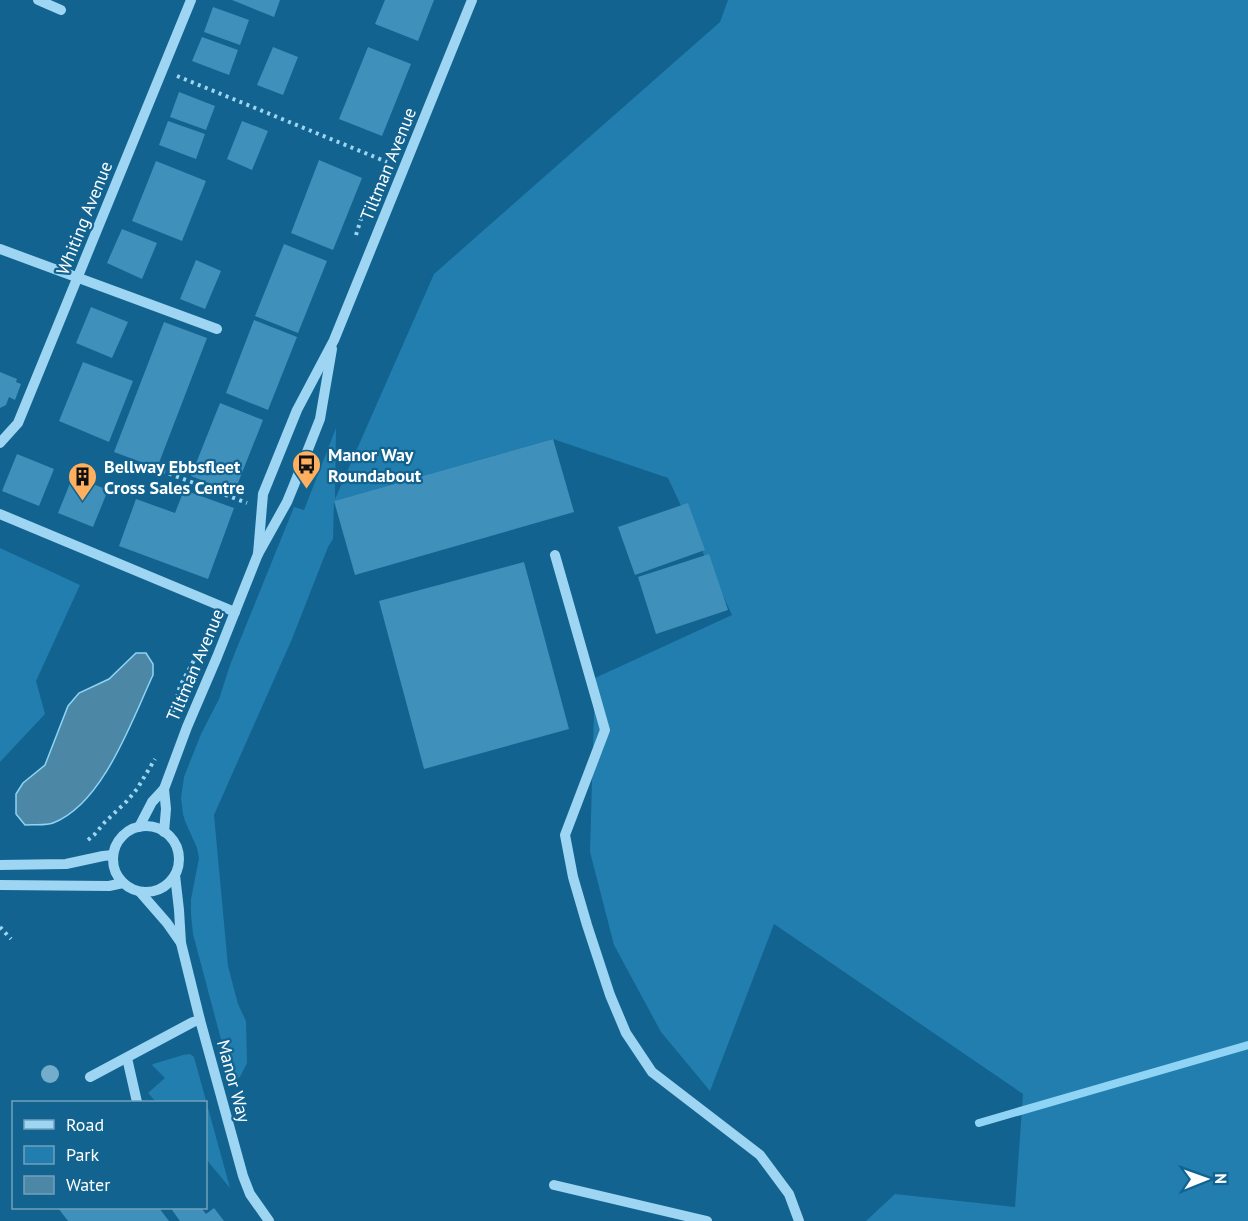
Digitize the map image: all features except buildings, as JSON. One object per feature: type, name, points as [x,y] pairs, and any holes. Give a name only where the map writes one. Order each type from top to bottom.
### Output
[{"type":"street","points":[[38,0],[62,10]]},
{"type":"street","name":"Whiting Avenue","points":[[0,443],[18,423],[191,0]]},
{"type":"street","name":"Tiltman Avenue","points":[[258,554],[263,494],[297,410],[334,340],[472,0]]},
{"type":"street","points":[[0,249],[217,329]]},
{"type":"street","name":"Tiltman Avenue","points":[[139,827],[152,802],[164,789],[258,554],[286,502],[320,419],[334,340]]},
{"type":"street","points":[[0,514],[235,612]]},
{"type":"street","points":[[555,555],[605,730],[565,835],[586,925],[610,995],[627,1034],[652,1072],[760,1155],[789,1194],[798,1221]]},
{"type":"street","name":"Tiltman Avenue","points":[[164,789],[166,809],[164,832]]},
{"type":"street","points":[[152,826],[170,836],[176,845],[178,855],[179,865],[169,883],[150,892],[140,892],[123,883],[116,874],[113,855],[116,843],[131,829],[139,827],[152,826]]},
{"type":"street","points":[[0,865],[66,864],[113,855]]},
{"type":"street","name":"Manor Way","points":[[175,875],[180,910],[181,943],[200,1020],[243,1176],[250,1194],[269,1221]]},
{"type":"street","points":[[0,885],[109,886],[123,883]]},
{"type":"street","name":"Manor Way","points":[[140,892],[181,943]]},
{"type":"street","points":[[90,1077],[200,1020]]},
{"type":"street","points":[[127,1058],[137,1101]]},
{"type":"street","points":[[554,1185],[707,1221]]},
{"type":"path","points":[[162,70],[387,162]]},
{"type":"path","points":[[162,471],[248,503]]},
{"type":"path","points":[[85,843],[113,813]]},
{"type":"path","points":[[0,927],[11,939]]},
{"type":"green space","points":[[728,0],[1248,0],[1248,1221],[866,1221],[895,1194],[1015,1207],[1023,1094],[774,924],[710,1091],[661,1032],[614,945],[590,852],[595,678],[732,615],[668,478],[553,439],[334,501],[333,539],[292,639],[214,815],[228,966],[238,1004],[246,1021],[247,1063],[237,1080],[232,1081],[193,934],[191,899],[199,858],[185,821],[181,798],[184,777],[201,734],[219,699],[230,665],[294,507],[304,510],[336,428],[335,499],[434,274],[720,22]]},
{"type":"green space","points":[[0,548],[80,585],[36,681],[45,714],[0,762]]},
{"type":"green space","points":[[190,1054],[194,1057],[206,1101],[155,1101],[148,1093],[165,1078],[152,1065]]},
{"type":"green space","points":[[207,1104],[230,1188],[207,1160]]},
{"type":"water","points":[[136,653],[146,653],[153,664],[153,675],[125,737],[101,780],[71,813],[50,824],[25,825],[16,814],[16,794],[23,783],[45,765],[68,706],[79,693],[109,679]]},
{"type":"waterway","points":[[979,1123],[1248,1045]]},
{"type":"place","name":"Manor Way Roundabout","points":[[307,490]]},
{"type":"place","name":"Bellway Ebbsfleet Cross Sales Centre","points":[[83,502]]}]
